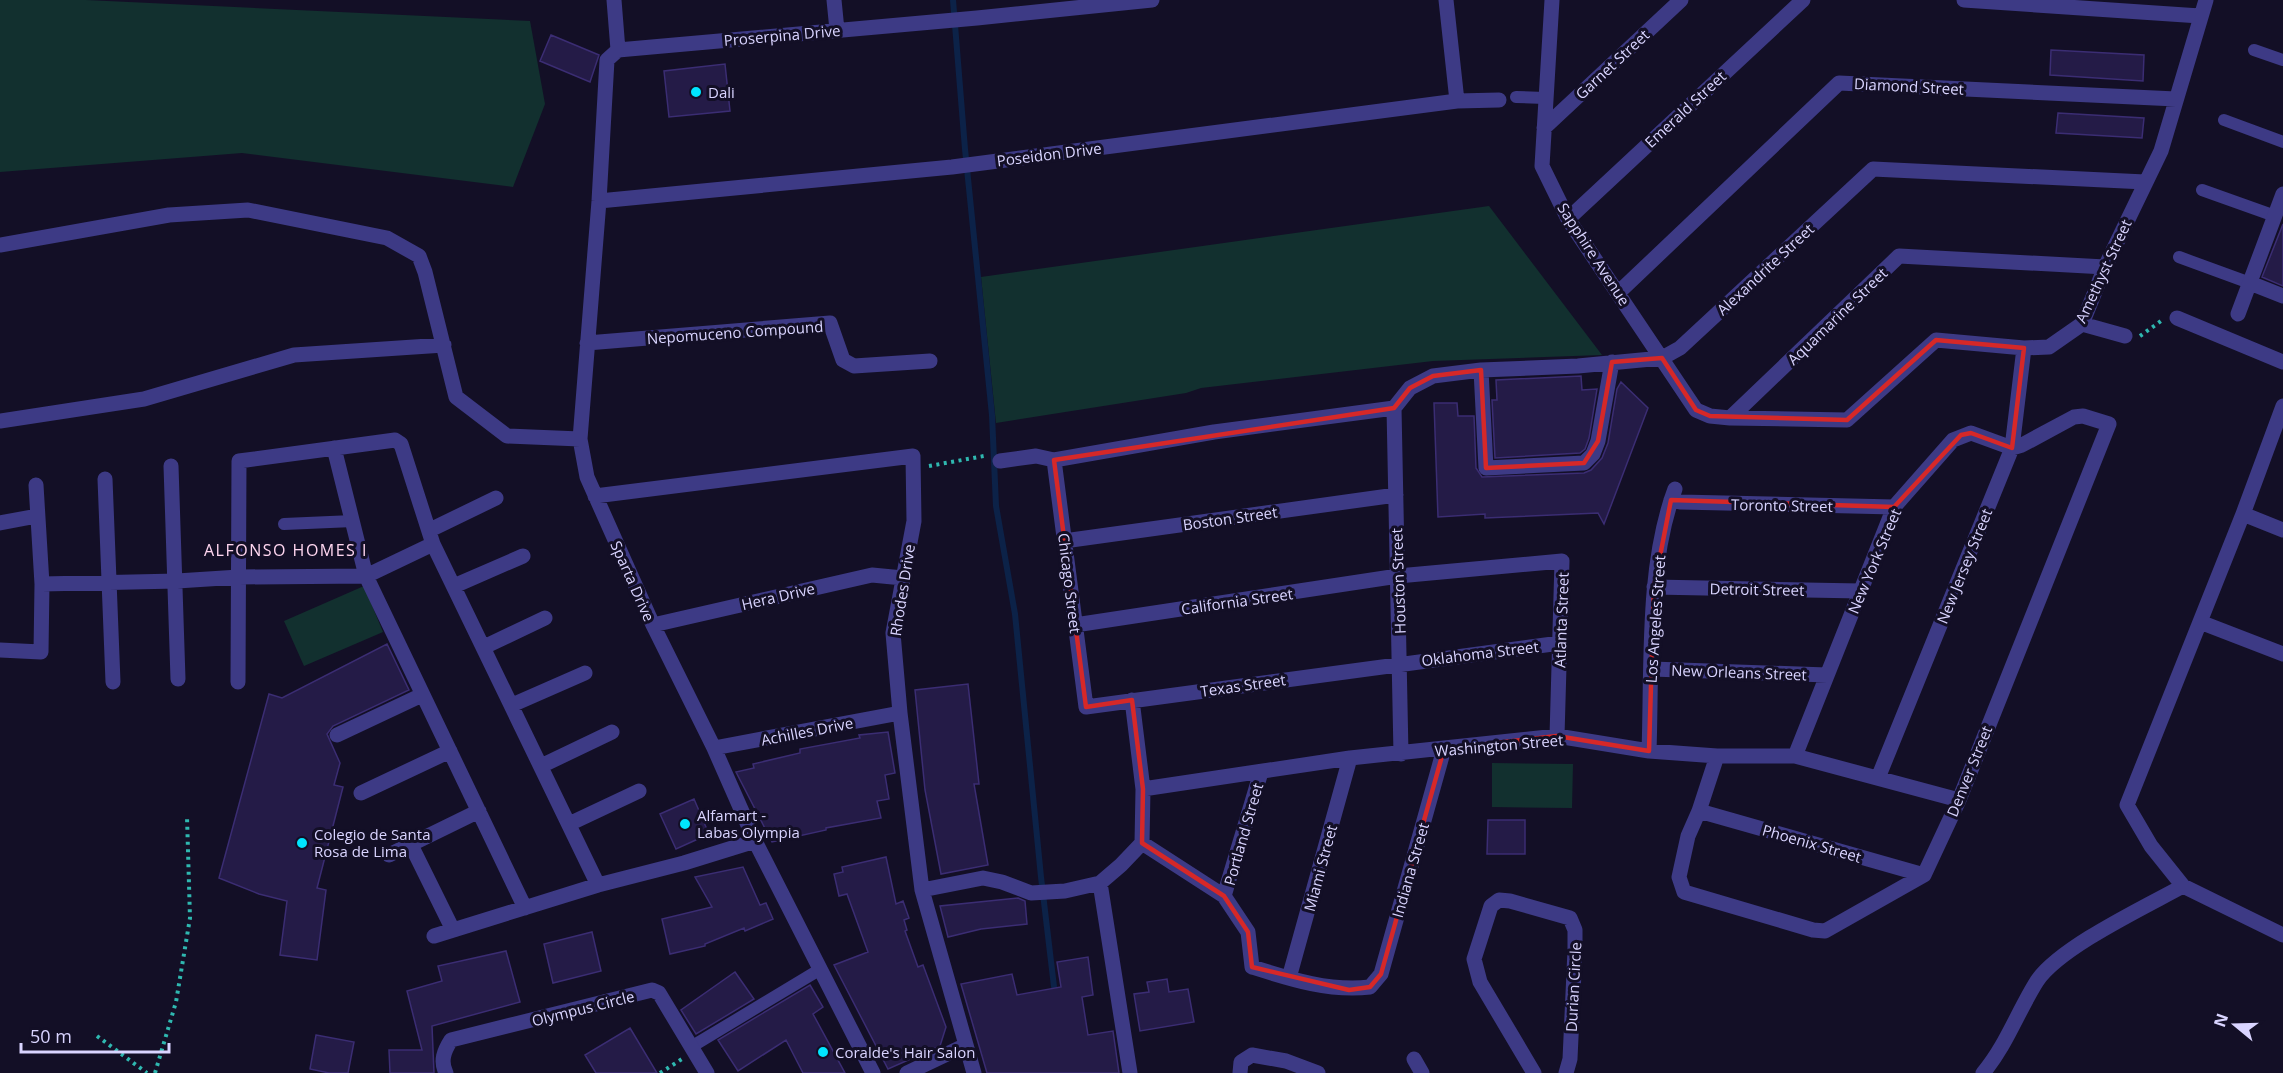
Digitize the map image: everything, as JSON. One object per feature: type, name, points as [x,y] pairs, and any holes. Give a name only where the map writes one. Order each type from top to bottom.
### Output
[{"type":"street","points":[[614,0],[618,50]]},
{"type":"street","points":[[834,0],[837,30]]},
{"type":"street","points":[[985,17],[990,0]]},
{"type":"street","name":"Proserpina Drive","points":[[618,50],[1152,0]]},
{"type":"street","points":[[1446,0],[1457,101]]},
{"type":"street","name":"Garnet Street","points":[[1544,128],[1681,0]]},
{"type":"street","name":"Emerald Street","points":[[1568,219],[1803,0]]},
{"type":"street","points":[[1964,0],[2116,5],[2200,16]]},
{"type":"street","name":"Amethyst Street","points":[[1662,358],[1696,410],[1710,416],[1846,420],[1936,340],[2024,348],[2049,347],[2064,338],[2082,324],[2105,267],[2162,151],[2206,0]]},
{"type":"street","name":"Sapphire Avenue","points":[[1553,1],[1542,166],[1568,219],[1662,358]]},
{"type":"street","name":"Sparta Drive","points":[[618,50],[607,60],[599,201],[580,439],[587,477],[653,625],[714,748],[755,841],[873,1073]]},
{"type":"street","name":"Diamond Street","points":[[1618,293],[1839,83],[2176,99]]},
{"type":"street","name":"Poseidon Drive","points":[[599,201],[952,167],[1457,101],[1499,100]]},
{"type":"street","name":"Alexandrite Street","points":[[1394,408],[1410,388],[1433,376],[1481,370],[1662,358],[1680,348],[1873,169],[2145,182]]},
{"type":"street","points":[[2238,314],[2283,194]]},
{"type":"street","points":[[0,245],[169,215],[248,210],[387,238],[419,256],[456,397],[507,436],[580,439]]},
{"type":"street","name":"Aquamarine Street","points":[[1730,418],[1899,256],[2105,267]]},
{"type":"street","points":[[2250,284],[2283,296]]},
{"type":"street","points":[[2177,318],[2283,362]]},
{"type":"street","name":"Nepomuceno Compound","points":[[587,343],[830,323],[843,360],[854,366],[930,360]]},
{"type":"street","points":[[2082,324],[2125,336]]},
{"type":"street","points":[[0,421],[144,399],[294,355],[444,345]]},
{"type":"street","name":"New Jersey Street","points":[[1878,778],[2012,448],[2024,348]]},
{"type":"street","points":[[1481,370],[1486,468],[1584,463],[1593,454],[1598,441],[1612,362]]},
{"type":"street","points":[[2283,406],[2243,514],[2127,805],[2151,846],[2183,886],[2283,935]]},
{"type":"street","points":[[995,458],[1036,456],[1054,460],[1214,432],[1394,408]]},
{"type":"street","name":"Houston Street","points":[[1394,408],[1401,754]]},
{"type":"street","name":"Denver Street","points":[[1924,875],[1959,800],[2109,424],[2083,416],[2074,417],[2022,446],[2012,448]]},
{"type":"street","name":"New York Street","points":[[1795,756],[1894,507],[1953,440],[1961,435],[1971,433],[2012,448]]},
{"type":"street","points":[[238,682],[239,461],[395,440],[401,444],[431,537],[598,885]]},
{"type":"street","points":[[334,448],[366,576],[525,909]]},
{"type":"street","points":[[595,496],[914,456],[914,468]]},
{"type":"street","name":"Chicago Street","points":[[1054,460],[1086,707]]},
{"type":"street","points":[[171,466],[177,581],[178,679]]},
{"type":"street","name":"Rhodes Drive","points":[[914,468],[914,521],[893,633],[900,713],[922,890],[974,1073]]},
{"type":"street","points":[[105,479],[113,682]]},
{"type":"street","points":[[0,650],[40,652],[42,584],[36,485]]},
{"type":"street","name":"Boston Street","points":[[1064,541],[1396,495]]},
{"type":"street","name":"Toronto Street","points":[[1673,495],[1680,502],[1894,507]]},
{"type":"street","name":"Los Angeles Street","points":[[1649,751],[1654,587],[1663,523],[1673,495]]},
{"type":"street","points":[[42,584],[239,577],[366,576],[496,498]]},
{"type":"street","points":[[2243,514],[2283,530]]},
{"type":"street","points":[[0,523],[37,516]]},
{"type":"street","points":[[454,586],[523,556]]},
{"type":"street","name":"Atlanta Street","points":[[1398,576],[1562,561],[1557,736]]},
{"type":"street","name":"Hera Drive","points":[[653,625],[872,575],[903,578]]},
{"type":"street","name":"California Street","points":[[1075,625],[1398,576]]},
{"type":"street","name":"Detroit Street","points":[[1654,587],[1861,591]]},
{"type":"street","points":[[484,647],[544,618]]},
{"type":"street","points":[[2200,622],[2283,654]]},
{"type":"street","name":"Oklahoma Street","points":[[1400,663],[1560,643]]},
{"type":"street","name":"Texas Street","points":[[1086,707],[1400,663]]},
{"type":"street","name":"New Orleans Street","points":[[1652,669],[1827,675]]},
{"type":"street","points":[[512,705],[585,673]]},
{"type":"street","points":[[337,735],[422,695]]},
{"type":"street","points":[[922,890],[983,879],[1002,882],[1030,893],[1065,891],[1100,883],[1122,865],[1142,843],[1143,789],[1132,700]]},
{"type":"street","name":"Achilles Drive","points":[[714,748],[900,713]]},
{"type":"street","points":[[541,765],[612,732]]},
{"type":"street","name":"Washington Street","points":[[1143,789],[1350,759],[1557,736],[1649,751],[1717,756],[1795,756],[1959,800]]},
{"type":"street","name":"Indiana Street","points":[[1290,978],[1349,990],[1370,987],[1381,974],[1444,749]]},
{"type":"street","points":[[361,793],[450,751]]},
{"type":"street","points":[[1717,756],[1699,811],[1688,836],[1679,877],[1684,892],[1814,930],[1825,931],[1924,875]]},
{"type":"street","name":"Miami Street","points":[[1290,978],[1350,759]]},
{"type":"street","name":"Portland Street","points":[[1224,896],[1261,772]]},
{"type":"street","points":[[569,824],[639,791]]},
{"type":"street","points":[[389,855],[479,811]]},
{"type":"street","name":"Phoenix Street","points":[[1699,811],[1924,875]]},
{"type":"street","points":[[434,936],[598,885],[684,863],[755,841]]},
{"type":"street","points":[[1142,843],[1224,896],[1248,932],[1252,967],[1290,978]]},
{"type":"street","points":[[411,844],[453,930]]},
{"type":"street","points":[[1100,883],[1130,1073]]},
{"type":"street","points":[[1983,1073],[2038,980],[2050,966],[2082,942],[2183,886]]},
{"type":"street","name":"Durian Circle","points":[[1534,1073],[1480,982],[1474,959],[1491,906],[1499,900],[1570,918],[1573,923],[1575,950],[1570,1059],[1566,1073]]},
{"type":"street","name":"Olympus Circle","points":[[446,1073],[442,1065],[445,1049],[451,1040],[652,990],[659,993],[707,1073]]},
{"type":"street","points":[[907,1073],[966,1045]]},
{"type":"street","points":[[1240,1073],[1241,1062],[1252,1055],[1286,1061],[1318,1073]]},
{"type":"street","points":[[1414,1059],[1422,1073]]},
{"type":"lane","points":[[2254,50],[2283,60]]},
{"type":"lane","points":[[1516,97],[1545,98]]},
{"type":"lane","points":[[2224,120],[2283,142]]},
{"type":"lane","points":[[2202,190],[2275,216]]},
{"type":"lane","points":[[2179,257],[2250,284]]},
{"type":"lane","points":[[284,524],[352,521]]},
{"type":"lane","points":[[692,1050],[819,970]]},
{"type":"path","points":[[2125,336],[2138,337],[2164,318],[2177,318]]},
{"type":"path","points":[[914,468],[995,458]]},
{"type":"path","points":[[155,1073],[176,1002],[190,918],[187,817]]},
{"type":"path","points":[[97,1036],[147,1073]]},
{"type":"path","points":[[660,1073],[692,1050]]},
{"type":"highlighted area","points":[[1936,340],[2024,348],[2012,448],[1971,433],[1961,435],[1894,507],[1671,500],[1654,587],[1649,751],[1557,736],[1444,749],[1381,974],[1370,987],[1349,990],[1252,967],[1248,932],[1224,896],[1142,843],[1143,789],[1132,700],[1086,707],[1054,460],[1394,408],[1410,388],[1433,376],[1481,370],[1486,468],[1584,463],[1598,441],[1612,362],[1662,358],[1696,410],[1710,416],[1847,420]]},
{"type":"green space","points":[[0,0],[86,0],[530,21],[545,104],[513,187],[242,153],[0,172]]},
{"type":"green space","points":[[1489,206],[1602,355],[1433,361],[1201,388],[1186,393],[996,423],[981,277]]},
{"type":"green space","points":[[364,586],[383,632],[304,666],[284,621]]},
{"type":"green space","points":[[1492,763],[1573,764],[1572,808],[1492,807]]},
{"type":"building","points":[[551,35],[599,55],[590,82],[540,61]]},
{"type":"building","points":[[2051,50],[2144,55],[2143,81],[2050,75]]},
{"type":"building","points":[[725,64],[730,111],[669,117],[664,71]]},
{"type":"building","points":[[2058,113],[2144,118],[2142,138],[2056,133]]},
{"type":"building","points":[[2283,224],[2283,286],[2262,277]]},
{"type":"building","points":[[1581,376],[1582,390],[1597,389],[1585,449],[1580,453],[1495,458],[1492,400],[1497,400],[1496,380]]},
{"type":"building","points":[[1621,382],[1648,408],[1604,524],[1598,513],[1485,518],[1485,514],[1438,517],[1434,403],[1457,403],[1458,416],[1474,416],[1476,468],[1482,477],[1584,473],[1591,470],[1602,458],[1608,443],[1617,389]]},
{"type":"building","points":[[387,644],[409,690],[333,726],[327,734],[340,763],[334,785],[343,787],[317,888],[326,890],[317,960],[280,955],[287,901],[259,894],[219,878],[269,694],[282,698]]},
{"type":"building","points":[[968,684],[979,784],[974,784],[988,865],[941,874],[925,790],[915,690]]},
{"type":"building","points":[[888,732],[895,773],[885,775],[889,799],[877,801],[881,818],[826,828],[826,830],[772,842],[736,772],[754,768],[753,764],[800,753],[800,749],[860,738],[859,735]]},
{"type":"building","name":"Alfamart - Labas Olympia","points":[[694,799],[709,834],[676,849],[660,814]]},
{"type":"building","points":[[1488,820],[1525,820],[1525,854],[1487,854]]},
{"type":"building","points":[[886,857],[896,904],[903,901],[909,918],[904,920],[907,930],[905,931],[918,967],[923,965],[946,1027],[940,1046],[888,1069],[834,965],[868,952],[847,894],[839,896],[834,874],[843,872],[842,867]]},
{"type":"building","points":[[743,867],[760,905],[766,903],[773,919],[745,931],[744,928],[705,944],[705,946],[670,954],[662,919],[712,907],[695,877]]},
{"type":"building","points":[[1018,898],[1025,901],[1027,924],[981,929],[948,937],[940,906]]},
{"type":"building","points":[[592,932],[601,971],[553,983],[544,944]]},
{"type":"building","points":[[506,951],[520,1002],[432,1026],[434,1073],[390,1073],[389,1050],[422,1050],[407,991],[442,981],[438,966]]},
{"type":"building","points":[[1088,957],[1093,995],[1082,997],[1088,1035],[1113,1031],[1119,1073],[987,1073],[961,984],[1012,974],[1017,995],[1061,987],[1057,962]]},
{"type":"building","points":[[735,972],[754,999],[696,1034],[681,1010]]},
{"type":"building","points":[[1167,979],[1169,992],[1188,989],[1194,1022],[1140,1031],[1134,994],[1149,992],[1147,982]]},
{"type":"building","points":[[810,985],[823,1007],[813,1014],[845,1073],[803,1073],[786,1040],[738,1071],[718,1040]]},
{"type":"building","points":[[630,1028],[657,1073],[596,1073],[585,1055]]},
{"type":"building","points":[[316,1035],[354,1042],[348,1073],[329,1073],[310,1069]]},
{"type":"waterway","points":[[953,0],[965,149],[992,415],[996,506],[1015,614],[1055,995]]},
{"type":"place","name":"Dali","points":[[696,92]]},
{"type":"place","name":"Alfamart - Labas Olympia","points":[[685,824]]},
{"type":"place","name":"Colegio de Santa Rosa de Lima","points":[[302,843]]},
{"type":"place","name":"Coralde's Hair Salon","points":[[823,1052]]},
{"type":"district","name":"ALFONSO HOMES I","points":[[286,550]]}]
